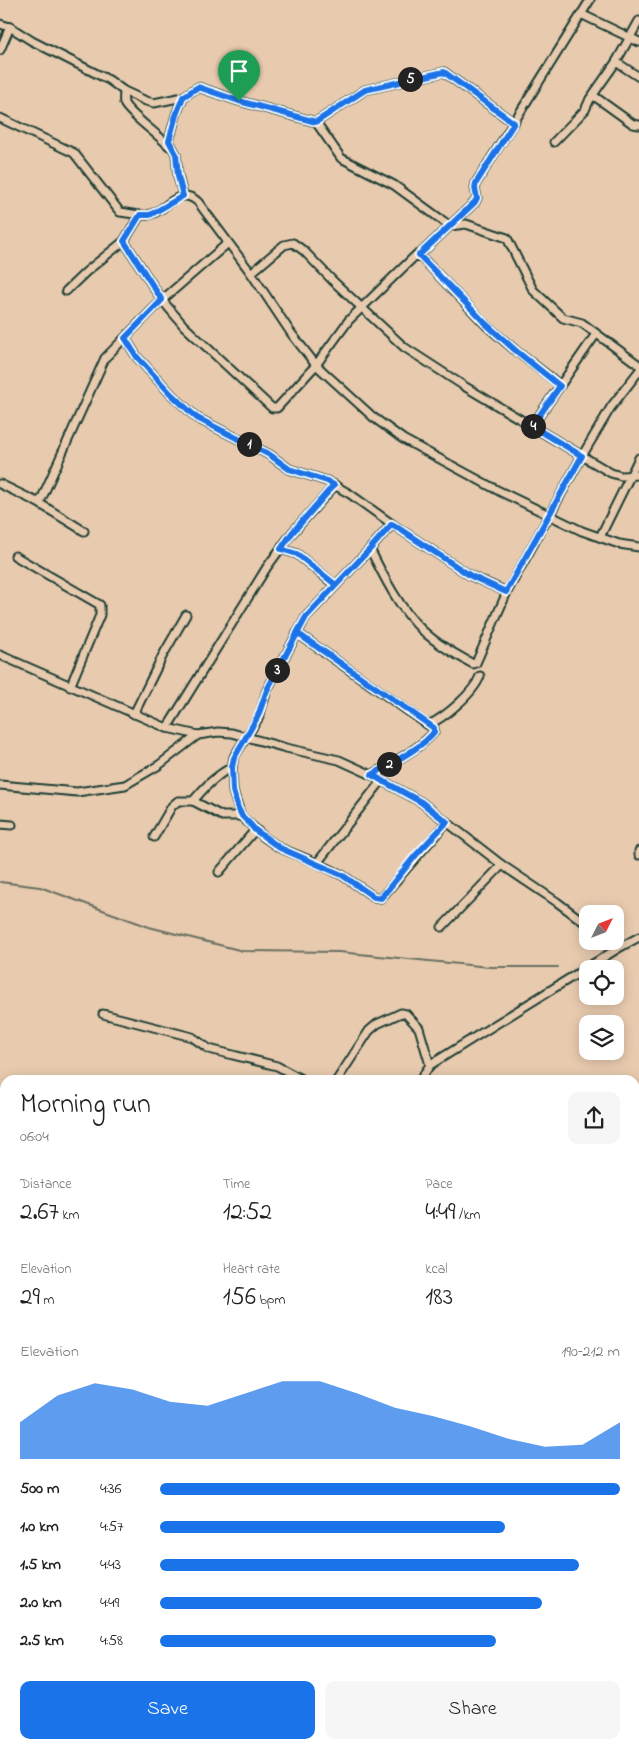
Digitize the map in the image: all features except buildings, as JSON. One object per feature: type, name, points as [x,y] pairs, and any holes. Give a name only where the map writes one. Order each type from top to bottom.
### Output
[{"type":"street","points":[[124,241],[162,300],[200,342],[272,408],[277,408],[316,366],[361,308],[475,202],[477,198],[476,183],[590,0]]},
{"type":"street","points":[[581,14],[639,42]]},
{"type":"street","points":[[554,142],[585,110],[590,99],[616,62],[639,20]]},
{"type":"street","points":[[0,24],[10,27],[32,41],[109,80],[124,91],[154,103],[183,97],[198,87],[239,101],[316,122],[341,158],[394,185],[450,226],[466,224],[507,238],[533,290],[564,318],[582,323],[639,365]]},
{"type":"street","points":[[0,50],[10,27]]},
{"type":"street","points":[[616,62],[639,77]]},
{"type":"street","points":[[316,122],[365,90],[444,72],[514,123]]},
{"type":"street","points":[[124,91],[123,102],[128,110],[159,135],[176,154]]},
{"type":"street","points":[[590,99],[594,96],[633,124],[639,125]]},
{"type":"street","points":[[183,97],[169,141],[176,154],[178,176],[183,196]]},
{"type":"street","points":[[0,118],[74,153],[120,212],[150,215],[183,196],[191,196],[198,202],[251,274],[316,366],[373,417],[403,439],[500,491],[550,515],[619,544],[639,547]]},
{"type":"street","points":[[66,291],[124,241],[140,215]]},
{"type":"street","points":[[251,274],[284,245],[293,242],[361,308],[404,346],[464,386],[611,473],[621,476],[639,475]]},
{"type":"street","points":[[37,502],[41,500],[105,358],[162,300],[228,243]]},
{"type":"street","points":[[419,255],[486,324],[560,386]]},
{"type":"street","points":[[532,426],[596,334]]},
{"type":"street","points":[[125,338],[137,357],[171,394],[197,418],[270,455],[289,469],[327,481],[471,576],[506,592]]},
{"type":"street","points":[[370,549],[390,588],[421,629],[447,650],[473,664],[476,663],[506,592],[582,456],[612,407],[639,371]]},
{"type":"street","points":[[600,537],[639,458]]},
{"type":"street","points":[[0,484],[37,502],[84,531]]},
{"type":"street","points":[[167,728],[267,567],[292,533],[334,485]]},
{"type":"street","points":[[392,524],[306,617],[267,690],[258,716],[234,758],[232,767],[233,791],[242,816],[255,830],[280,848],[342,875],[374,897],[381,898],[416,855],[447,822]]},
{"type":"street","points":[[281,549],[297,554],[336,585]]},
{"type":"street","points":[[15,556],[100,606],[100,615],[70,687]]},
{"type":"street","points":[[134,714],[163,654],[186,615]]},
{"type":"street","points":[[297,633],[398,705],[434,728],[434,732],[419,745],[372,775]]},
{"type":"street","points":[[0,655],[167,728],[198,735],[218,732],[232,733],[339,760],[382,780],[421,802],[502,865],[579,918]]},
{"type":"street","points":[[430,724],[458,705],[472,691],[480,676]]},
{"type":"street","points":[[0,784],[77,792],[125,785],[159,765],[198,735]]},
{"type":"street","points":[[193,801],[217,775],[232,767]]},
{"type":"street","points":[[317,863],[382,780]]},
{"type":"street","points":[[154,837],[172,806],[182,800],[193,801],[222,816],[242,816]]},
{"type":"street","points":[[0,824],[12,825]]},
{"type":"street","points":[[219,872],[255,830]]},
{"type":"street","points":[[442,926],[502,865]]},
{"type":"street","points":[[624,946],[639,938]]},
{"type":"street","points":[[424,1075],[430,1066],[615,950]]},
{"type":"street","points":[[340,1075],[369,1030],[377,1024],[401,1013],[406,1014],[419,1028],[430,1066]]},
{"type":"street","points":[[103,1014],[192,1037],[210,1049],[277,1066],[294,1075]]},
{"type":"street","points":[[343,1070],[344,1075]]},
{"type":"waterway","points":[[0,882],[40,887],[149,927],[243,951],[339,952],[489,967],[558,967]]},
{"type":"route","points":[[239,101],[198,87],[183,97],[169,141],[176,154],[178,176],[183,196],[150,215],[140,215],[124,241],[162,300],[125,338],[137,357],[171,394],[197,418],[270,455],[289,469],[334,485],[292,533],[281,549],[297,554],[336,585],[306,617],[297,633],[372,687],[434,728],[434,732],[419,745],[372,775],[421,802],[447,822],[416,855],[381,898],[374,897],[342,875],[280,848],[255,830],[242,816],[233,791],[232,767],[234,758],[258,716],[267,690],[292,641],[306,617],[370,549],[392,524],[471,576],[506,592],[582,456],[532,426],[560,386],[486,324],[419,255],[475,202],[477,198],[476,183],[514,123],[444,72],[365,90],[316,122],[239,101]]}]
